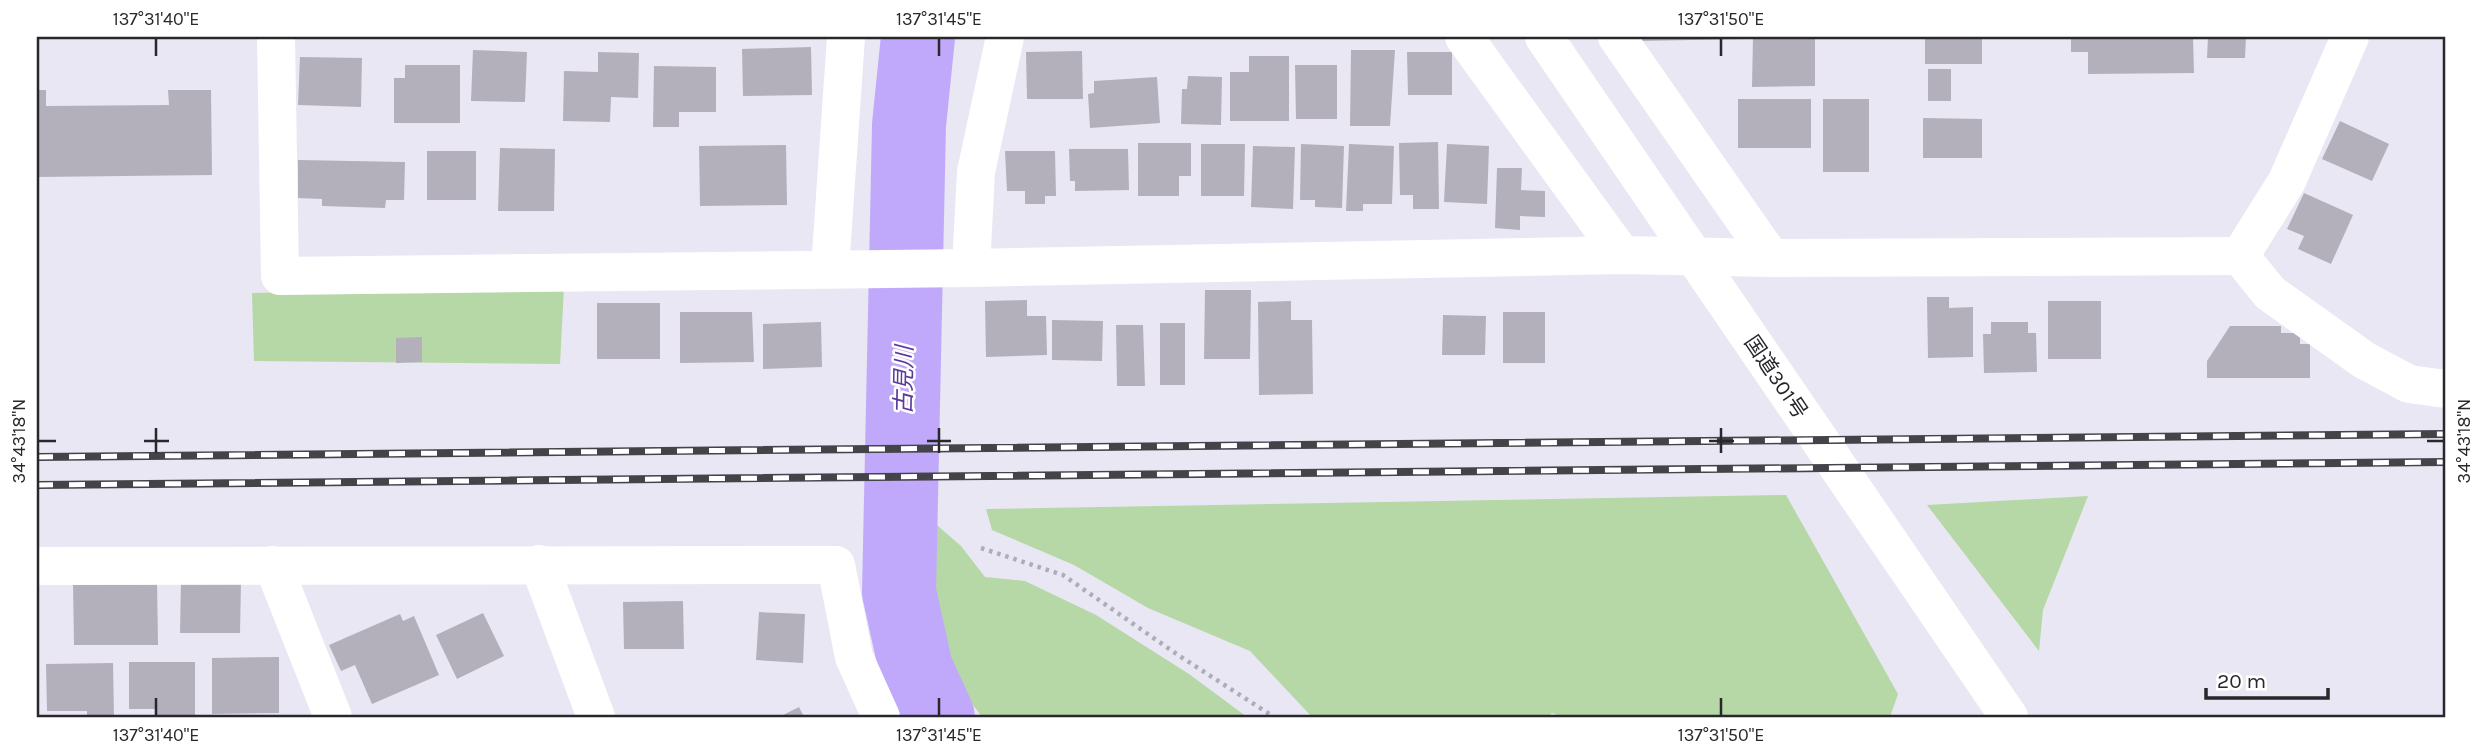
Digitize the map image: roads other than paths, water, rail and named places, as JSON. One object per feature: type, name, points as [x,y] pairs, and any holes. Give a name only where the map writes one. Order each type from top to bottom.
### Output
[{"type":"main road","points":[[276,37],[280,276],[961,268],[1622,255],[1770,258],[2240,256]]},
{"type":"main road","points":[[830,269],[846,37]]},
{"type":"main road","points":[[961,268],[976,172],[1005,37]]},
{"type":"main road","points":[[1464,37],[1622,255]]},
{"type":"main road","name":"国道301号","points":[[1544,37],[2009,717]]},
{"type":"main road","points":[[1617,37],[1770,258]]},
{"type":"main road","points":[[2240,256],[2287,181],[2350,37]]},
{"type":"main road","points":[[2240,256],[2270,293],[2364,360],[2409,384],[2446,389]]},
{"type":"main road","points":[[539,564],[596,717]]},
{"type":"main road","points":[[273,565],[333,717]]},
{"type":"main road","points":[[37,566],[836,565],[855,657],[881,717]]},
{"type":"waterway","name":"古見川","points":[[918,37],[909,125],[899,592],[916,669],[938,717]]},
{"type":"railway","points":[[37,457],[2446,434]]},
{"type":"railway","points":[[37,485],[2446,462]]}]
